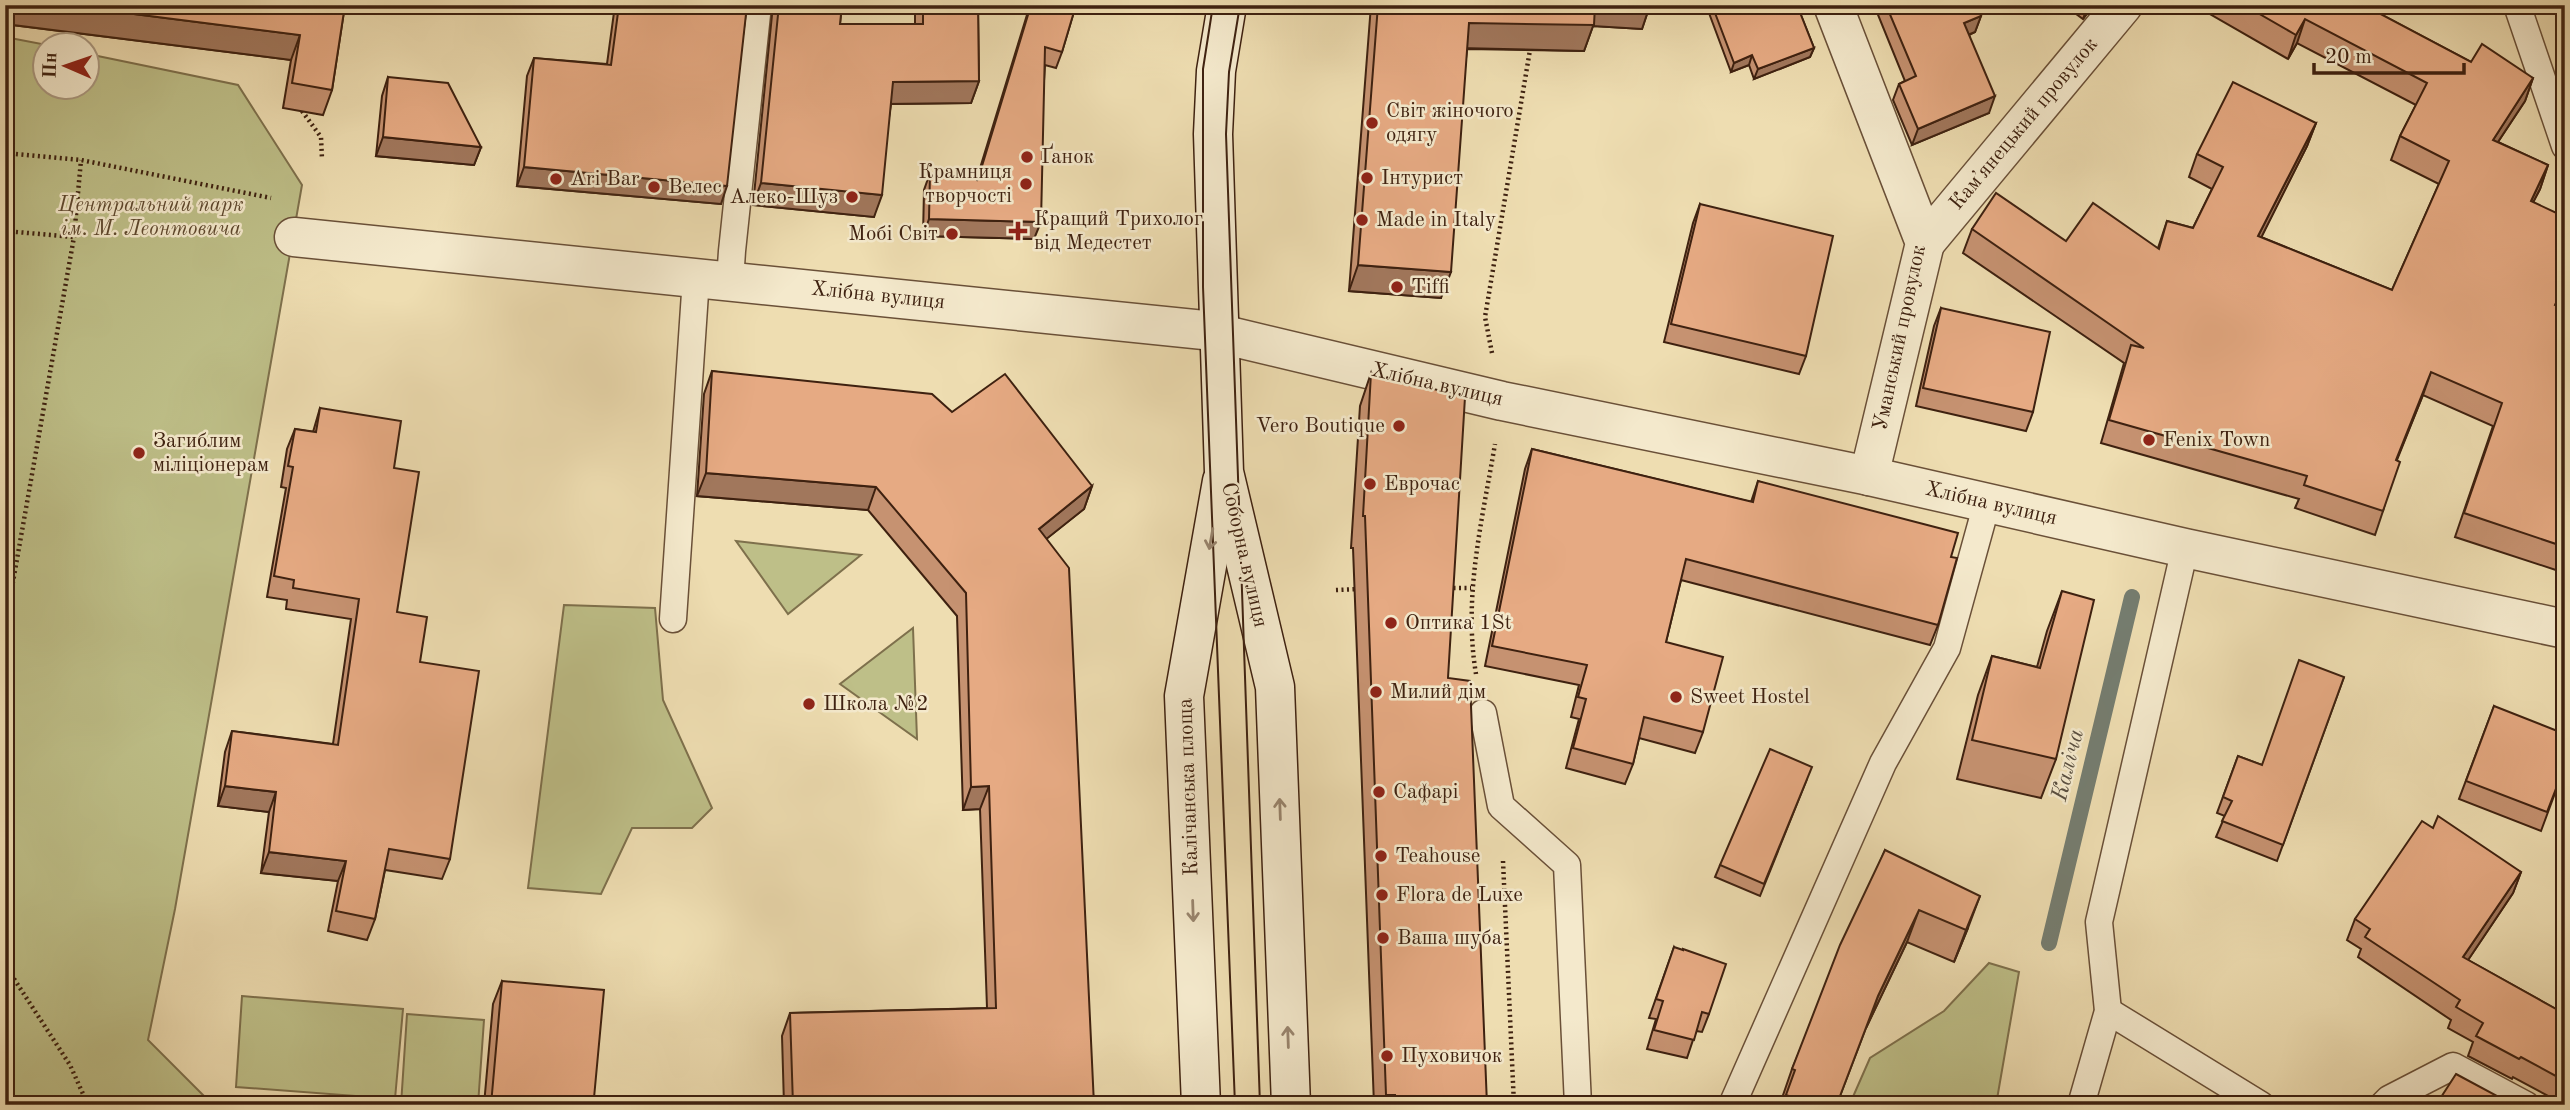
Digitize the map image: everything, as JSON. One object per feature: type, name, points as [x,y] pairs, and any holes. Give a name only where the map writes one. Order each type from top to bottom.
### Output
[{"type":"street","name":"Соборна вулиця","points":[[1227,5],[1216,71],[1213,134],[1224,472],[1275,687],[1291,1105]]},
{"type":"street","name":"Уманський провулок","points":[[1833,5],[1925,243],[1869,476]]},
{"type":"street","name":"Камʼянецький провулок","points":[[1925,243],[2123,5]]},
{"type":"street","name":"Хлібна вулиця","points":[[294,237],[1048,313],[1218,333],[1502,401],[1869,476],[2185,548],[2565,629]]},
{"type":"street","name":"Калічанська площа","points":[[1201,1105],[1184,696],[1224,472]]},
{"type":"lane","points":[[673,619],[713,279],[732,251],[758,5]]},
{"type":"lane","points":[[2517,5],[2565,146]]},
{"type":"lane","points":[[1732,1105],[1883,764],[1947,648],[1987,503]]},
{"type":"lane","points":[[2081,1105],[2108,1011],[2099,922],[2185,548]]},
{"type":"lane","points":[[1483,713],[1501,806],[1567,865],[1578,1105]]},
{"type":"lane","points":[[2108,1011],[2261,1105]]},
{"type":"lane","points":[[2383,1105],[2389,1099],[2453,1066],[2526,1105]]},
{"type":"path","points":[[1483,713],[1470,640],[1471,588],[1502,401],[1485,317],[1531,40]]},
{"type":"path","points":[[302,111],[321,136],[322,159]]},
{"type":"path","points":[[5,153],[81,160],[272,198]]},
{"type":"path","points":[[5,627],[74,237],[81,160]]},
{"type":"path","points":[[5,231],[74,237]]},
{"type":"path","points":[[1444,588],[1471,588]]},
{"type":"path","points":[[1336,590],[1363,589]]},
{"type":"path","points":[[1501,806],[1514,1105]]},
{"type":"path","points":[[5,965],[70,1065],[89,1105]]},
{"type":"green space","name":"Центральний парк ім. М. Леонтовича","points":[[5,37],[32,42],[32,102],[102,102],[102,57],[238,85],[302,185],[175,909],[148,1040],[213,1105],[5,1105]]},
{"type":"green space","points":[[736,541],[861,555],[788,614]]},
{"type":"green space","points":[[564,605],[655,608],[663,700],[712,808],[692,828],[632,828],[601,894],[528,888]]},
{"type":"green space","points":[[913,628],[917,739],[840,684]]},
{"type":"green space","points":[[1989,963],[2019,972],[1996,1105],[1866,1105],[1852,1099],[1870,1058],[1944,1011]]},
{"type":"green space","points":[[242,996],[403,1009],[395,1099],[236,1087]]},
{"type":"green space","points":[[407,1014],[484,1020],[478,1105],[401,1105]]},
{"type":"building","points":[[63,5],[345,5],[332,90],[292,83],[300,35]]},
{"type":"building","points":[[619,5],[747,5],[727,186],[524,167],[534,58],[611,65]]},
{"type":"building","points":[[779,5],[842,5],[840,24],[923,24],[923,5],[978,5],[979,81],[893,82],[882,195],[761,183]]},
{"type":"building","points":[[1031,5],[1076,5],[1062,52],[1045,47],[1041,222],[929,219],[930,173],[977,174],[977,181],[979,174],[982,175],[982,166]]},
{"type":"building","points":[[1378,5],[1595,5],[1594,25],[1469,23],[1451,272],[1358,265]]},
{"type":"building","points":[[1712,5],[1797,5],[1814,48],[1758,69],[1752,55],[1734,63]]},
{"type":"building","points":[[1886,5],[1978,5],[1981,16],[1964,23],[1995,96],[1918,129],[1899,84],[1916,76]]},
{"type":"building","points":[[2244,5],[2375,5],[2373,10],[2471,62],[2482,44],[2533,78],[2493,140],[2548,165],[2531,201],[2565,217],[2565,284],[2555,305],[2565,309],[2565,547],[2464,513],[2502,403],[2431,372],[2396,460],[2400,462],[2383,511],[2304,485],[2307,476],[2109,420],[2131,345],[2144,348],[1972,229],[1996,193],[2066,241],[2093,203],[2159,249],[2167,221],[2193,228],[2223,167],[2197,154],[2233,82],[2316,123],[2258,236],[2392,290],[2449,161],[2400,136],[2427,83],[2305,19],[2296,35]]},
{"type":"building","points":[[388,77],[448,83],[481,147],[383,137]]},
{"type":"building","points":[[1700,204],[1833,236],[1806,356],[1671,324]]},
{"type":"building","points":[[1941,308],[2050,332],[2033,412],[1923,388]]},
{"type":"building","points":[[712,371],[932,394],[952,412],[1005,374],[1092,486],[1039,529],[1069,568],[1094,1105],[998,1105],[998,1100],[793,1105],[790,1013],[996,1008],[989,786],[971,787],[966,593],[876,487],[706,473]]},
{"type":"building","points":[[1371,373],[1465,397],[1448,678],[1470,681],[1487,1105],[1395,1105],[1395,1095],[1386,1095],[1363,516]]},
{"type":"building","points":[[320,408],[401,421],[394,468],[419,472],[397,612],[427,617],[420,662],[479,671],[450,859],[389,849],[375,919],[336,911],[346,861],[269,852],[276,792],[225,786],[232,731],[338,745],[359,599],[293,588],[294,580],[274,576],[293,467],[288,466],[295,429],[316,432]]},
{"type":"building","points":[[1532,449],[1753,502],[1758,481],[1958,533],[1951,557],[1957,558],[1938,625],[1686,559],[1666,642],[1723,657],[1703,732],[1644,717],[1633,764],[1573,748],[1586,699],[1578,697],[1587,665],[1492,646]]},
{"type":"building","points":[[2062,591],[2094,600],[2056,759],[1972,740],[1992,656],[2040,668]]},
{"type":"building","points":[[2299,660],[2344,677],[2283,845],[2222,821],[2232,801],[2223,797],[2238,756],[2262,765]]},
{"type":"building","points":[[2494,706],[2565,734],[2565,765],[2547,812],[2466,781]]},
{"type":"building","points":[[1770,749],[1812,767],[1764,884],[1720,865]]},
{"type":"building","points":[[2438,816],[2521,872],[2463,957],[2565,1014],[2565,1081],[2476,1036],[2483,1023],[2456,1007],[2460,1000],[2365,937],[2370,929],[2355,919],[2422,821],[2433,828]]},
{"type":"building","points":[[1885,850],[1980,896],[1966,930],[1919,910],[1878,996],[1837,1104],[1839,1105],[1798,1105],[1799,1100],[1786,1095],[1795,1070],[1792,1069],[1840,945]]},
{"type":"building","points":[[1674,947],[1726,964],[1709,1014],[1702,1012],[1694,1040],[1654,1030],[1663,1001],[1656,999]]},
{"type":"building","points":[[502,981],[604,990],[594,1098],[666,1105],[491,1105]]},
{"type":"building","points":[[2456,1074],[2499,1097],[2493,1105],[2436,1105]]},
{"type":"building","points":[[2195,1099],[2203,1105],[2191,1105]]},
{"type":"waterway","name":"Каліча","points":[[2049,943],[2132,597]]},
{"type":"tram line","points":[[1213,5],[1203,69],[1203,287],[1235,1105]]},
{"type":"tram line","points":[[1240,5],[1229,72],[1226,134],[1260,1105]]},
{"type":"place","name":"Світ жіночого одягу","points":[[1372,123]]},
{"type":"place","name":"Ґанок","points":[[1027,157]]},
{"type":"place","name":"Інтурист","points":[[1367,178]]},
{"type":"place","name":"Ari Bar","points":[[556,179]]},
{"type":"place","name":"Крамниця творчості","points":[[1026,184]]},
{"type":"place","name":"Велес","points":[[654,187]]},
{"type":"place","name":"Алеко-Шуз","points":[[852,197]]},
{"type":"place","name":"Made in Italy","points":[[1362,220]]},
{"type":"place","name":"Кращий Трихолог від Медестет","points":[[1018,231]]},
{"type":"place","name":"Мобі Світ","points":[[952,234]]},
{"type":"place","name":"Tiffi","points":[[1397,287]]},
{"type":"place","name":"Vero Boutique","points":[[1399,426]]},
{"type":"place","name":"Fenix Town","points":[[2149,440]]},
{"type":"place","name":"Загиблим міліціонерам","points":[[139,453]]},
{"type":"place","name":"Еврочас","points":[[1370,484]]},
{"type":"place","name":"Оптика 1St","points":[[1391,623]]},
{"type":"place","name":"Милий дім","points":[[1376,692]]},
{"type":"place","name":"Sweet Hostel","points":[[1676,697]]},
{"type":"place","name":"Школа №2","points":[[809,704]]},
{"type":"place","name":"Сафарі","points":[[1379,792]]},
{"type":"place","name":"Teahouse","points":[[1381,856]]},
{"type":"place","name":"Flora de Luxe","points":[[1382,895]]},
{"type":"place","name":"Ваша шуба","points":[[1383,938]]},
{"type":"place","name":"Пуховичок","points":[[1387,1056]]}]
